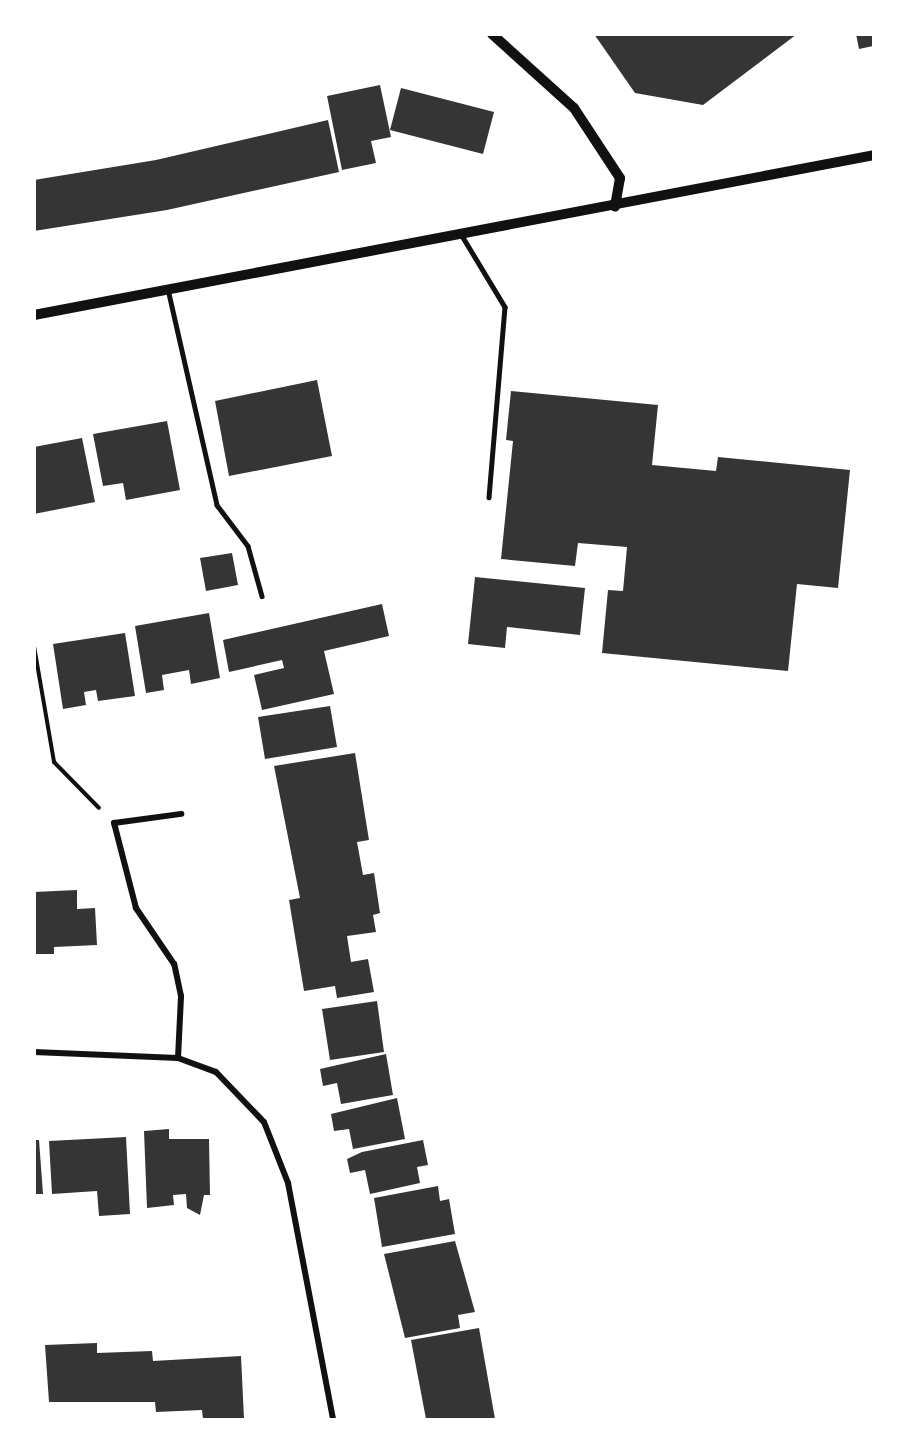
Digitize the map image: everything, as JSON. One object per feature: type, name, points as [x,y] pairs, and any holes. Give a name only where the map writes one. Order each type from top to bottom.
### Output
[{"type":"street","points":[[492,34],[574,108],[620,178],[615,207]]},
{"type":"street","points":[[34,315],[615,207],[873,155]]},
{"type":"street","points":[[178,1058],[181,996],[174,964],[132,899],[114,823],[181,814]]},
{"type":"street","points":[[34,1052],[178,1058],[216,1072],[264,1122],[288,1183],[333,1419]]},
{"type":"lane","points":[[461,234],[505,307],[489,497]]},
{"type":"lane","points":[[168,289],[218,505],[248,546],[262,596]]},
{"type":"path","points":[[34,646],[54,762],[114,823]]},
{"type":"building","points":[[594,34],[797,34],[703,105],[635,93]]},
{"type":"building","points":[[856,34],[873,34],[873,46],[859,49]]},
{"type":"building","points":[[380,85],[391,137],[371,141],[376,163],[342,170],[327,96]]},
{"type":"building","points":[[401,88],[494,112],[483,154],[390,130]]},
{"type":"building","points":[[328,120],[339,172],[167,210],[34,231],[34,180],[156,160]]},
{"type":"building","points":[[317,380],[332,456],[229,476],[215,401]]},
{"type":"building","points":[[511,391],[658,405],[652,465],[716,471],[718,457],[850,470],[838,588],[797,584],[788,671],[602,653],[608,590],[623,591],[627,547],[578,543],[575,566],[501,559],[513,441],[506,440]]},
{"type":"building","points":[[167,421],[180,490],[126,500],[123,483],[103,486],[93,434]]},
{"type":"building","points":[[82,438],[95,502],[34,514],[34,447]]},
{"type":"building","points":[[232,553],[238,585],[206,591],[200,558]]},
{"type":"building","points":[[475,577],[585,588],[580,635],[507,627],[505,648],[468,644]]},
{"type":"building","points":[[382,604],[389,636],[324,651],[334,694],[262,710],[254,675],[284,668],[282,660],[229,672],[223,640]]},
{"type":"building","points":[[209,613],[220,678],[191,684],[189,670],[162,675],[164,690],[146,693],[135,626]]},
{"type":"building","points":[[125,633],[135,696],[98,701],[96,690],[84,692],[86,705],[63,709],[53,644]]},
{"type":"building","points":[[330,706],[337,747],[265,759],[258,717]]},
{"type":"building","points":[[355,753],[369,840],[357,842],[363,875],[374,873],[380,913],[373,915],[376,932],[347,936],[351,962],[368,959],[374,992],[337,998],[335,986],[304,991],[289,900],[300,898],[274,766]]},
{"type":"building","points":[[77,890],[77,909],[95,908],[97,945],[54,947],[54,954],[34,954],[34,892]]},
{"type":"building","points":[[377,1001],[384,1052],[330,1060],[322,1009]]},
{"type":"building","points":[[386,1054],[393,1095],[341,1104],[337,1083],[323,1086],[320,1069]]},
{"type":"building","points":[[397,1098],[405,1139],[353,1149],[349,1129],[334,1131],[331,1114]]},
{"type":"building","points":[[169,1129],[169,1139],[209,1139],[210,1195],[204,1195],[200,1215],[187,1208],[186,1194],[173,1195],[174,1205],[147,1208],[144,1131]]},
{"type":"building","points":[[126,1137],[130,1214],[99,1216],[97,1191],[52,1194],[49,1141]]},
{"type":"building","points":[[34,1140],[39,1140],[43,1194],[34,1194]]},
{"type":"building","points":[[423,1140],[428,1165],[417,1167],[420,1183],[370,1194],[365,1170],[350,1173],[347,1159],[362,1152]]},
{"type":"building","points":[[438,1186],[440,1201],[449,1199],[455,1234],[382,1247],[374,1198]]},
{"type":"building","points":[[455,1241],[475,1312],[458,1315],[460,1328],[405,1338],[384,1254]]},
{"type":"building","points":[[479,1328],[495,1419],[426,1419],[411,1340]]},
{"type":"building","points":[[97,1343],[97,1353],[152,1351],[153,1361],[241,1356],[244,1419],[203,1419],[202,1410],[156,1412],[155,1402],[49,1402],[45,1345]]}]
